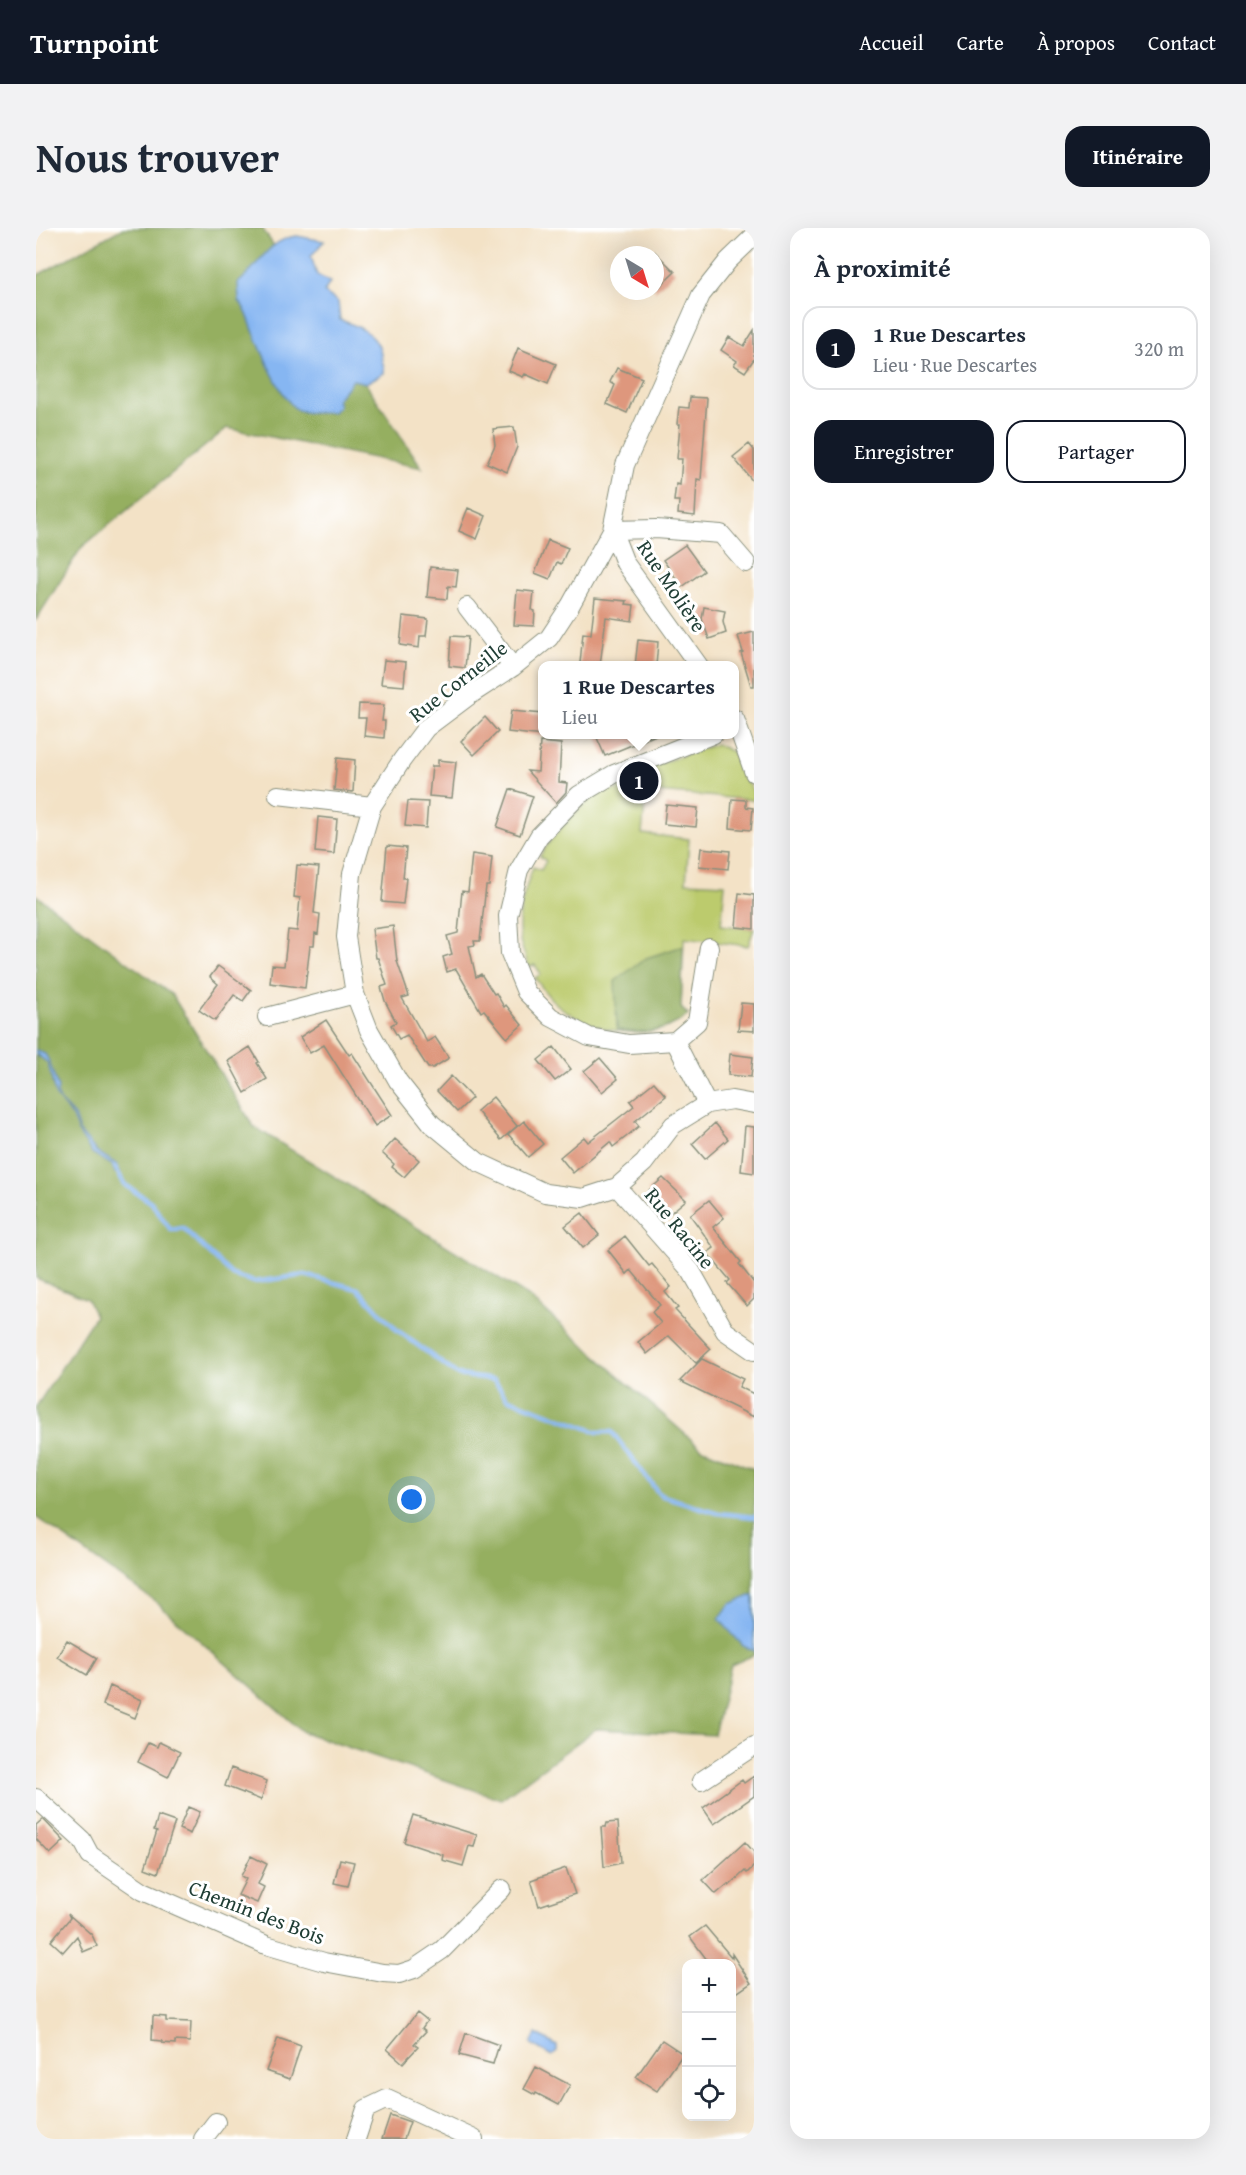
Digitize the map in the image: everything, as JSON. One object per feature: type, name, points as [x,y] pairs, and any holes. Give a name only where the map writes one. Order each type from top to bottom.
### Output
[{"type":"street","name":"Rue Corneille","points":[[754,236],[728,261],[701,295],[625,465],[612,530],[570,606],[549,638],[513,667],[426,728],[372,806],[352,874],[346,937],[355,994],[369,1030],[398,1081],[432,1124],[478,1162],[545,1193],[583,1198],[617,1187],[644,1163],[673,1125],[706,1104],[732,1100],[754,1104]]},
{"type":"street","points":[[612,530],[656,529],[721,534],[746,563]]},
{"type":"street","name":"Rue Molière","points":[[612,530],[626,563],[695,661]]},
{"type":"street","points":[[467,607],[513,667]]},
{"type":"street","points":[[741,722],[754,773]]},
{"type":"street","points":[[704,739],[614,774],[579,795],[539,836],[519,870],[508,916],[510,953],[526,992],[551,1017],[589,1037],[629,1044],[675,1041],[697,1022],[709,947]]},
{"type":"street","points":[[278,795],[372,806]]},
{"type":"street","points":[[267,1017],[355,994]]},
{"type":"street","points":[[675,1041],[706,1104]]},
{"type":"street","name":"Rue Racine","points":[[617,1187],[691,1271],[725,1331],[754,1350]]},
{"type":"street","points":[[701,1781],[754,1746]]},
{"type":"street","name":"Chemin des Bois","points":[[36,1798],[82,1840],[90,1855],[143,1891],[266,1945],[324,1962],[383,1973],[399,1974],[414,1969],[428,1962],[442,1950],[502,1889]]},
{"type":"street","points":[[356,2139],[366,2109],[387,2099],[474,2139]]},
{"type":"street","points":[[203,2139],[216,2122]]},
{"type":"green space","points":[[123,228],[262,228],[422,468],[227,428],[81,548],[36,620],[36,276]]},
{"type":"green space","points":[[716,744],[733,752],[740,772],[754,793],[754,800],[646,791],[642,834],[689,839],[686,882],[725,884],[721,925],[754,929],[748,946],[684,938],[681,1008],[688,1015],[674,1024],[658,1030],[623,1032],[589,1023],[552,1000],[535,978],[541,974],[535,965],[529,967],[519,931],[520,912],[533,867],[541,870],[546,861],[540,856],[562,826],[609,785],[612,791],[621,788],[618,780]]},
{"type":"green space","points":[[36,895],[172,995],[254,1127],[528,1296],[701,1448],[754,1469],[754,1655],[731,1665],[714,1735],[596,1729],[501,1799],[303,1732],[156,1602],[36,1517],[36,1407],[95,1316],[87,1299],[36,1278]]},
{"type":"green space","points":[[683,946],[681,1008],[688,1015],[672,1025],[655,1030],[636,1032],[617,1030],[615,981],[646,958]]},
{"type":"water","points":[[297,236],[324,241],[311,256],[317,275],[330,282],[324,292],[338,302],[340,320],[360,328],[376,341],[383,365],[384,373],[366,383],[353,380],[337,399],[339,406],[333,412],[304,412],[291,404],[273,375],[239,301],[238,283],[271,248],[287,238]]},
{"type":"water","points":[[36,1050],[45,1054],[49,1061],[58,1088],[57,1094],[74,1116],[79,1131],[96,1151],[116,1164],[120,1172],[115,1173],[112,1165],[92,1153],[78,1132],[72,1117],[55,1095],[48,1063],[36,1054]]},
{"type":"water","points":[[754,1596],[754,1651],[743,1646],[719,1619],[730,1604]]},
{"type":"water","points":[[536,2034],[557,2046],[557,2052],[552,2056],[531,2044]]},
{"type":"building","points":[[664,261],[675,272],[664,282]]},
{"type":"building","points":[[754,330],[754,359],[745,372],[734,365],[737,361],[721,350],[729,337],[744,346]]},
{"type":"building","points":[[518,348],[556,364],[548,384],[525,374],[523,377],[509,371]]},
{"type":"building","points":[[617,368],[642,378],[627,413],[607,404],[615,385],[610,382]]},
{"type":"building","points":[[690,397],[707,398],[701,480],[697,479],[695,516],[678,514],[679,501],[674,501],[676,484],[680,485],[682,459],[677,459],[679,407],[689,408]]},
{"type":"building","points":[[514,427],[517,447],[507,472],[487,463],[495,445],[493,429]]},
{"type":"building","points":[[749,444],[754,450],[754,483],[733,457]]},
{"type":"building","points":[[468,508],[486,516],[477,539],[459,531]]},
{"type":"building","points":[[548,540],[568,548],[561,564],[557,562],[550,579],[535,573]]},
{"type":"building","points":[[685,545],[704,571],[682,587],[663,560]]},
{"type":"building","points":[[430,567],[458,570],[456,587],[448,586],[447,599],[427,597]]},
{"type":"building","points":[[517,590],[534,592],[532,610],[535,611],[534,626],[514,625]]},
{"type":"building","points":[[595,598],[627,601],[626,604],[634,605],[632,621],[606,617],[601,661],[580,661],[583,633],[591,634]]},
{"type":"building","points":[[704,607],[725,611],[723,622],[726,633],[709,639],[702,619]]},
{"type":"building","points":[[403,616],[428,619],[426,636],[420,636],[419,648],[400,645]]},
{"type":"building","points":[[754,632],[754,686],[751,686],[738,636]]},
{"type":"building","points":[[451,636],[468,637],[465,668],[449,666]]},
{"type":"building","points":[[638,640],[658,642],[656,661],[636,661]]},
{"type":"building","points":[[384,660],[406,662],[404,686],[381,684]]},
{"type":"building","points":[[359,704],[384,705],[382,721],[385,721],[384,738],[364,736],[366,718],[358,718]]},
{"type":"building","points":[[511,711],[538,714],[538,735],[508,732]]},
{"type":"building","points":[[485,717],[498,732],[474,755],[461,741]]},
{"type":"building","points":[[597,739],[646,739],[605,756]]},
{"type":"building","points":[[540,742],[561,744],[559,782],[567,783],[566,792],[556,803],[527,771],[538,772]]},
{"type":"building","points":[[337,758],[355,760],[353,792],[334,790]]},
{"type":"building","points":[[438,760],[456,762],[452,798],[429,796],[432,766],[438,766]]},
{"type":"building","points":[[510,789],[533,796],[520,835],[497,827]]},
{"type":"building","points":[[732,799],[746,800],[746,807],[753,808],[751,830],[730,828]]},
{"type":"building","points":[[408,801],[428,802],[426,828],[405,826]]},
{"type":"building","points":[[666,805],[698,808],[696,827],[664,824]]},
{"type":"building","points":[[318,817],[337,819],[334,854],[315,852]]},
{"type":"building","points":[[387,846],[406,848],[403,904],[382,902]]},
{"type":"building","points":[[701,848],[730,851],[728,869],[699,866]]},
{"type":"building","points":[[472,854],[492,857],[489,886],[486,886],[480,941],[474,941],[475,945],[469,946],[476,977],[481,974],[504,1007],[506,1005],[522,1025],[507,1038],[484,1010],[481,1012],[456,969],[447,972],[443,957],[452,954],[447,936],[458,933],[462,891],[468,892]]},
{"type":"building","points":[[297,865],[319,867],[314,913],[320,914],[318,934],[315,933],[314,946],[310,946],[305,988],[270,983],[272,965],[284,966],[288,930],[297,931],[300,898],[294,897]]},
{"type":"building","points":[[739,893],[754,895],[754,929],[736,927]]},
{"type":"building","points":[[393,926],[397,961],[409,996],[402,998],[427,1042],[435,1037],[449,1058],[433,1068],[428,1068],[407,1035],[399,1039],[391,1025],[396,1022],[385,1001],[381,987],[387,985],[378,958],[376,958],[372,929]]},
{"type":"building","points":[[218,966],[251,990],[243,1001],[234,995],[215,1021],[199,1010],[218,984],[210,977]]},
{"type":"building","points":[[741,1003],[754,1004],[754,1031],[738,1030]]},
{"type":"building","points":[[326,1020],[349,1055],[352,1053],[392,1115],[375,1126],[324,1045],[310,1053],[300,1037]]},
{"type":"building","points":[[250,1047],[267,1079],[245,1093],[228,1061]]},
{"type":"building","points":[[554,1047],[571,1069],[555,1081],[538,1060]]},
{"type":"building","points":[[730,1054],[753,1057],[751,1077],[728,1075]]},
{"type":"building","points":[[600,1058],[618,1079],[602,1092],[584,1071]]},
{"type":"building","points":[[451,1076],[472,1098],[457,1112],[437,1091]]},
{"type":"building","points":[[654,1082],[666,1096],[635,1121],[639,1126],[626,1137],[613,1147],[610,1142],[573,1173],[560,1157],[584,1137],[588,1142],[634,1106],[630,1101]]},
{"type":"building","points":[[493,1097],[517,1126],[501,1140],[477,1111]]},
{"type":"building","points":[[524,1121],[543,1144],[528,1157],[508,1134]]},
{"type":"building","points":[[715,1123],[728,1139],[705,1159],[692,1144]]},
{"type":"building","points":[[745,1126],[754,1127],[754,1173],[741,1171]]},
{"type":"building","points":[[395,1139],[419,1160],[404,1177],[392,1167],[394,1164],[382,1153]]},
{"type":"building","points":[[663,1178],[686,1200],[668,1215],[648,1191]]},
{"type":"building","points":[[709,1200],[724,1218],[713,1227],[741,1262],[739,1264],[754,1283],[754,1299],[747,1306],[727,1283],[730,1280],[707,1253],[714,1248],[690,1215]]},
{"type":"building","points":[[582,1213],[599,1235],[583,1248],[565,1226]]},
{"type":"building","points":[[625,1236],[649,1266],[652,1264],[671,1287],[665,1292],[678,1308],[675,1310],[711,1349],[696,1363],[669,1336],[647,1354],[638,1342],[661,1323],[652,1312],[660,1305],[631,1270],[627,1274],[608,1250]]},
{"type":"building","points":[[702,1359],[743,1379],[739,1387],[754,1394],[754,1417],[680,1381]]},
{"type":"building","points":[[67,1640],[97,1658],[87,1675],[57,1657]]},
{"type":"building","points":[[110,1686],[142,1700],[135,1718],[103,1705]]},
{"type":"building","points":[[159,1742],[180,1752],[168,1777],[138,1762],[148,1743],[157,1747]]},
{"type":"building","points":[[231,1768],[267,1781],[261,1800],[225,1786]]},
{"type":"building","points":[[754,1776],[754,1796],[714,1824],[703,1808],[742,1780],[744,1783]]},
{"type":"building","points":[[188,1807],[200,1812],[190,1834],[179,1829]]},
{"type":"building","points":[[413,1815],[477,1835],[474,1847],[469,1846],[463,1866],[442,1860],[443,1855],[404,1842]]},
{"type":"building","points":[[158,1816],[175,1822],[158,1873],[145,1868],[157,1831],[154,1830]]},
{"type":"building","points":[[43,1819],[64,1841],[50,1854],[36,1839],[36,1825]]},
{"type":"building","points":[[618,1822],[621,1863],[604,1867],[601,1827],[606,1827],[607,1823]]},
{"type":"building","points":[[745,1842],[754,1852],[754,1866],[716,1894],[703,1880]]},
{"type":"building","points":[[251,1856],[267,1864],[258,1884],[264,1887],[257,1903],[238,1895],[246,1879],[241,1876]]},
{"type":"building","points":[[340,1859],[354,1862],[348,1886],[334,1883]]},
{"type":"building","points":[[566,1868],[575,1894],[539,1906],[531,1880]]},
{"type":"building","points":[[68,1914],[92,1935],[97,1946],[83,1952],[77,1936],[63,1952],[51,1941],[70,1918]]},
{"type":"building","points":[[705,1926],[735,1959],[706,1959],[690,1937]]},
{"type":"building","points":[[736,1960],[751,1983],[736,1993]]},
{"type":"building","points":[[417,2013],[427,2021],[422,2028],[426,2031],[414,2044],[418,2047],[403,2063],[387,2049]]},
{"type":"building","points":[[153,2016],[166,2017],[166,2021],[191,2022],[190,2042],[175,2041],[175,2044],[152,2040]]},
{"type":"building","points":[[466,2033],[499,2045],[493,2064],[459,2055]]},
{"type":"building","points":[[278,2038],[301,2046],[290,2079],[266,2071]]},
{"type":"building","points":[[662,2040],[682,2053],[657,2091],[636,2077]]},
{"type":"building","points":[[536,2067],[570,2085],[559,2105],[524,2089]]},
{"type":"building","points":[[390,2115],[410,2122],[404,2139],[382,2139]]},
{"type":"waterway","points":[[115,1167],[125,1185],[151,1202],[171,1230],[183,1228],[232,1275],[254,1282],[305,1275],[358,1289],[397,1330],[458,1375],[494,1380],[507,1398],[597,1432],[612,1432],[660,1495],[718,1513],[754,1517]]},
{"type":"place","name":"1 Rue Descartes","points":[[639,781]]}]
